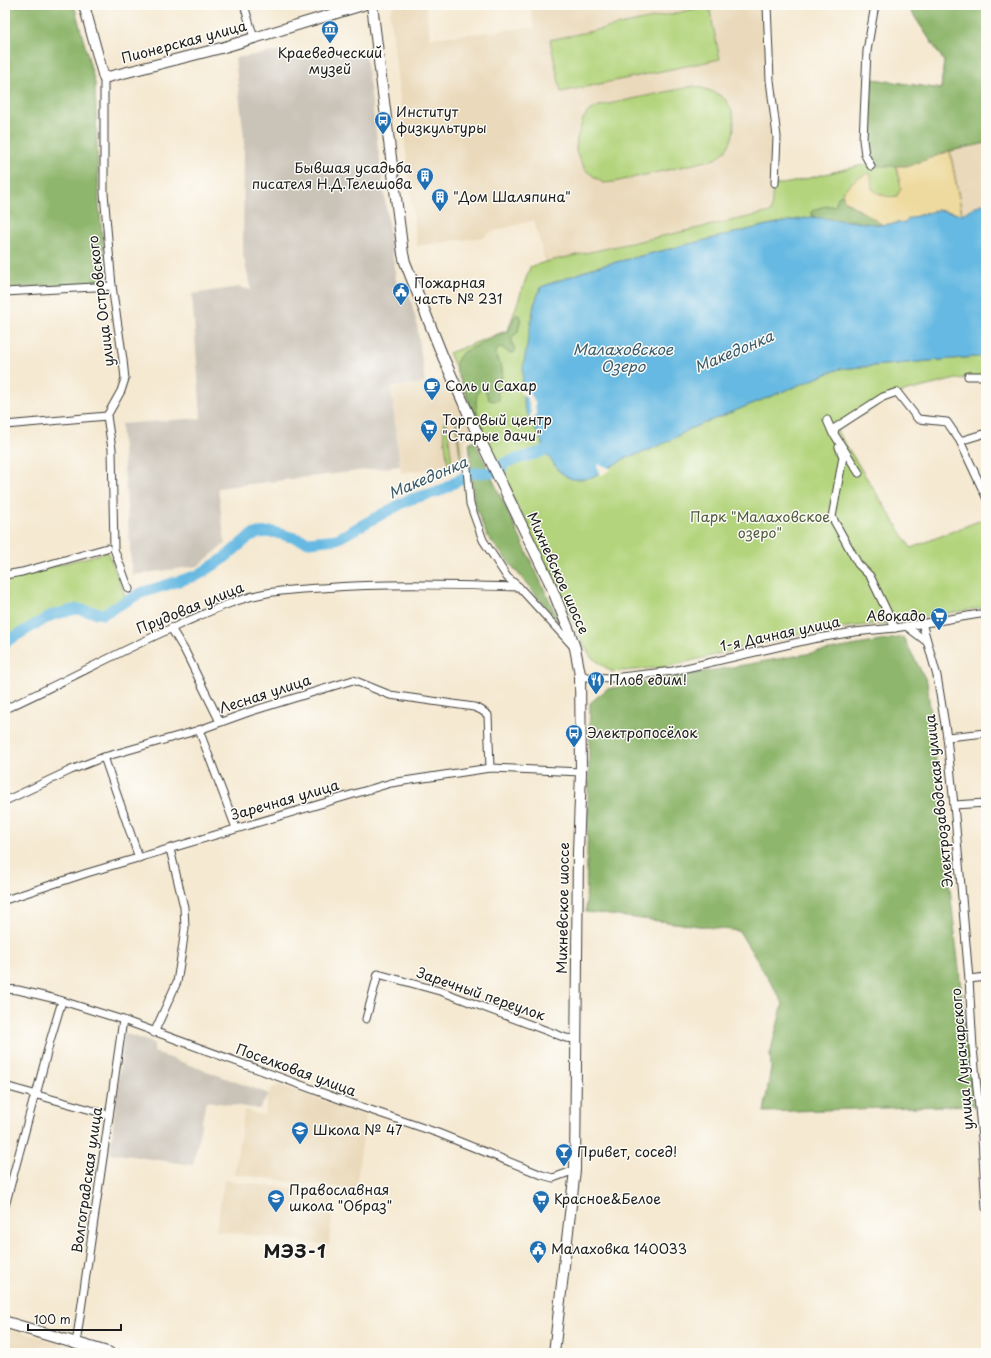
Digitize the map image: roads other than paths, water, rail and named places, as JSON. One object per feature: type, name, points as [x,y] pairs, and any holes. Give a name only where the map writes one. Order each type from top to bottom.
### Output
[{"type":"main road","name":"улица Островского","points":[[84,5],[104,78]]},
{"type":"main road","name":"Пионерская улица","points":[[104,78],[221,48],[363,5]]},
{"type":"main road","name":"Михневское шоссе","points":[[372,5],[403,254],[443,357],[480,439],[546,574],[570,633],[575,648],[580,674],[581,772],[578,852],[574,1170],[554,1353]]},
{"type":"main road","points":[[5,1322],[109,1353]]},
{"type":"street","points":[[244,5],[254,38]]},
{"type":"street","points":[[766,5],[770,80],[777,136],[775,183]]},
{"type":"street","points":[[871,166],[865,154],[863,140],[867,51],[875,5]]},
{"type":"street","name":"улица Островского","points":[[104,78],[104,194],[112,286],[123,360],[124,379],[121,392],[107,416]]},
{"type":"street","points":[[5,292],[112,286]]},
{"type":"street","points":[[968,376],[986,376]]},
{"type":"street","points":[[859,473],[834,434],[835,428],[883,397],[897,392],[918,419],[947,422],[960,441],[986,497]]},
{"type":"street","points":[[5,425],[107,416],[112,449],[114,549],[129,589]]},
{"type":"street","points":[[827,420],[843,457],[832,517],[858,564],[870,576],[895,628]]},
{"type":"street","points":[[960,441],[986,433]]},
{"type":"street","points":[[467,468],[470,504],[483,540],[507,577],[519,587],[575,648]]},
{"type":"street","points":[[5,575],[22,572],[107,548]]},
{"type":"street","name":"Прудовая улица","points":[[5,709],[119,652],[171,628],[216,608],[261,594],[356,585],[415,584],[519,587]]},
{"type":"street","name":"1-я Дачная улица","points":[[580,674],[586,677],[612,678],[673,670],[812,639],[963,618],[986,613]]},
{"type":"street","name":"Электрозаводская улица","points":[[922,623],[937,676],[947,737],[969,979]]},
{"type":"street","points":[[906,626],[927,642]]},
{"type":"street","points":[[171,628],[185,651],[220,722]]},
{"type":"street","name":"Лесная улица","points":[[5,801],[104,757],[200,730],[220,722],[352,680],[390,695],[474,707],[481,710],[488,715],[490,768]]},
{"type":"street","points":[[200,730],[236,828]]},
{"type":"street","points":[[947,737],[986,733]]},
{"type":"street","points":[[104,757],[139,858]]},
{"type":"street","name":"Заречная улица","points":[[5,900],[87,873],[391,783],[490,768],[581,772]]},
{"type":"street","points":[[954,805],[986,803]]},
{"type":"street","points":[[154,1033],[177,982],[185,928],[184,907],[170,849]]},
{"type":"street","name":"Заречный переулок","points":[[366,1019],[378,974],[443,992],[566,1038],[575,1039]]},
{"type":"street","points":[[969,979],[986,977]]},
{"type":"street","name":"улица Луначарского","points":[[969,979],[986,1208]]},
{"type":"street","name":"Поселковая улица","points":[[5,989],[40,994],[122,1020],[154,1033],[438,1133],[542,1175],[553,1178],[574,1170]]},
{"type":"street","points":[[5,1206],[62,1001]]},
{"type":"street","name":"Волгоградская улица","points":[[76,1344],[122,1020]]},
{"type":"street","points":[[5,1086],[109,1115]]},
{"type":"water","name":"Малаховское Озеро","points":[[986,203],[986,356],[839,369],[692,428],[667,442],[642,453],[628,457],[592,477],[585,479],[572,479],[567,477],[560,472],[544,451],[542,442],[525,409],[522,392],[523,368],[534,305],[541,287],[592,268],[767,225],[812,217],[883,225],[905,222],[910,218],[937,210],[962,214]]},
{"type":"waterway","name":"Македонка","points":[[5,642],[52,615],[77,609],[103,614],[141,593],[198,575],[222,560],[250,536],[258,533],[273,532],[309,542],[337,539],[408,500],[440,491],[471,473],[500,472],[504,463],[544,451],[556,445]]},
{"type":"place","name":"Краеведческий музей","points":[[330,44]]},
{"type":"place","name":"Институт физкультуры","points":[[383,135]]},
{"type":"place","name":"Бывшая усадьба писателя Н.Д.Телешова","points":[[425,191]]},
{"type":"place","name":"\"Дом Шаляпина\"","points":[[440,212]]},
{"type":"place","name":"Пожарная часть № 231","points":[[401,306]]},
{"type":"place","name":"Соль и Сахар","points":[[432,401]]},
{"type":"place","name":"Торговый центр \"Старые дачи\"","points":[[429,443]]},
{"type":"place","name":"Авокадо","points":[[939,631]]},
{"type":"place","name":"Плов едим!","points":[[596,695]]},
{"type":"place","name":"Электропосёлок","points":[[574,748]]},
{"type":"place","name":"Школа № 47","points":[[300,1145]]},
{"type":"place","name":"Привет, сосед!","points":[[564,1167]]},
{"type":"place","name":"Православная школа \"Образ\"","points":[[276,1213]]},
{"type":"place","name":"Красное&Белое","points":[[541,1214]]},
{"type":"place","name":"Малаховка 140033","points":[[538,1264]]},
{"type":"district","name":"МЭЗ-1","points":[[295,1252]]},
{"type":"park label","name":"Парк \"Малаховское озеро\"","points":[[760,526]]}]
